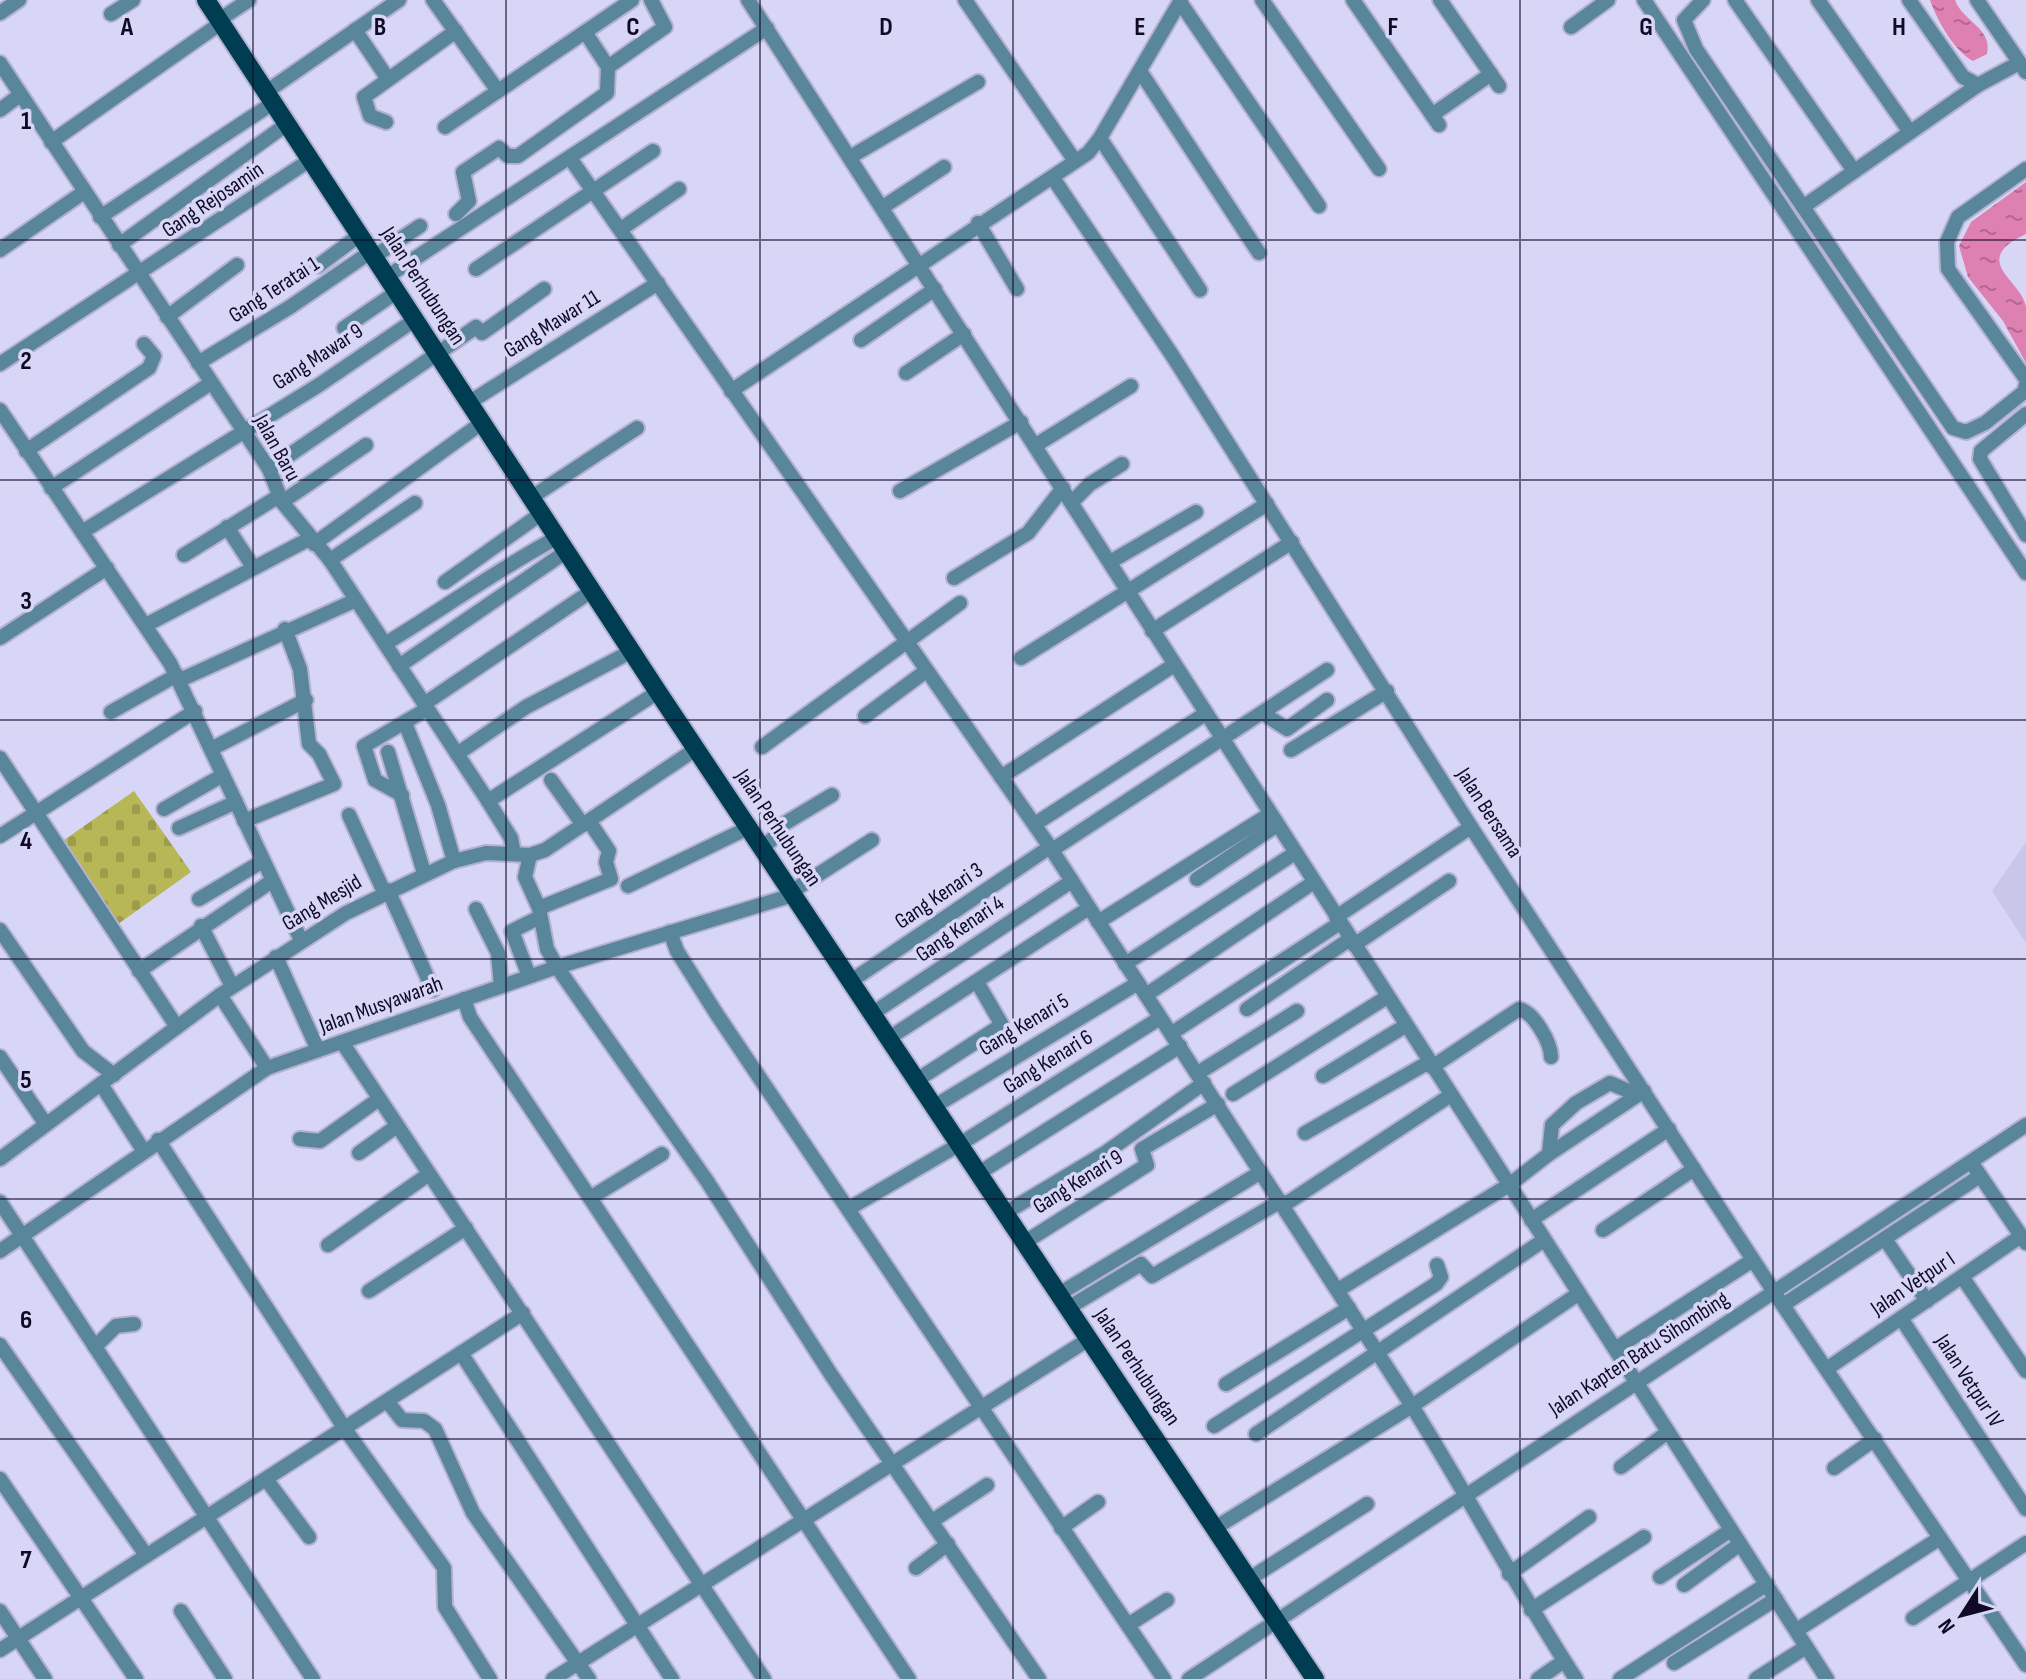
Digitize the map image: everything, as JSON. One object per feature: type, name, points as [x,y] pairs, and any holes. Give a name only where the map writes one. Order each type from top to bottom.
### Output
[{"type":"main road","name":"Jalan Perhubungan","points":[[206,0],[658,692],[1315,1679]]},
{"type":"street","points":[[0,13],[19,0]]},
{"type":"street","points":[[111,14],[133,0]]},
{"type":"street","points":[[51,142],[249,0]]},
{"type":"street","points":[[100,217],[269,98],[355,30],[399,0]]},
{"type":"street","points":[[433,0],[498,91]]},
{"type":"street","points":[[445,127],[632,0]]},
{"type":"street","points":[[608,67],[665,27],[651,0]]},
{"type":"street","points":[[748,0],[852,156],[1205,714],[1827,1679]]},
{"type":"street","points":[[965,0],[1075,161]]},
{"type":"street","points":[[1262,0],[1379,169]]},
{"type":"street","points":[[1353,0],[1436,120],[1495,80],[1440,0]]},
{"type":"street","points":[[1571,27],[1608,0]]},
{"type":"street","points":[[1644,0],[2026,573]]},
{"type":"street","points":[[1703,0],[1684,20],[1696,49],[1953,428],[1966,432],[1985,423],[2024,392],[2026,385]]},
{"type":"street","points":[[1735,0],[1854,171]]},
{"type":"street","points":[[1818,0],[1910,132]]},
{"type":"street","points":[[1909,0],[1963,77],[1978,85]]},
{"type":"street","points":[[1803,207],[1978,85],[2023,68],[1977,0]]},
{"type":"street","points":[[731,391],[1075,161],[1100,138],[1181,1],[1319,206]]},
{"type":"street","points":[[344,328],[393,283],[570,158],[767,28]]},
{"type":"street","points":[[355,30],[388,79]]},
{"type":"street","points":[[386,122],[370,116],[363,101],[388,79],[456,31]]},
{"type":"street","points":[[456,214],[469,201],[462,178],[464,171],[499,148],[515,158],[607,93],[608,67],[585,32]]},
{"type":"street","name":"Jalan Baru","points":[[0,63],[269,469],[281,499],[311,541],[330,560],[488,801],[511,838],[514,854]]},
{"type":"street","points":[[1140,71],[1259,253]]},
{"type":"street","points":[[852,156],[978,82]]},
{"type":"street","points":[[0,110],[20,95]]},
{"type":"street","points":[[119,245],[287,124]]},
{"type":"street","points":[[1100,138],[1200,290]]},
{"type":"street","points":[[476,269],[653,151]]},
{"type":"street","points":[[570,158],[1051,848],[1412,1406],[1467,1494],[1509,1574],[1576,1679]]},
{"type":"street","name":"Gang Rejosamin","points":[[0,364],[139,276],[310,160]]},
{"type":"street","points":[[883,207],[944,167]]},
{"type":"street","points":[[2026,169],[1958,217],[1947,242],[1948,269],[2026,379]]},
{"type":"street","name":"Jalan Bersama","points":[[1053,178],[1172,355],[1641,1093],[1669,1129],[1774,1292],[2026,1665]]},
{"type":"street","points":[[621,229],[679,189]]},
{"type":"street","points":[[0,250],[84,192]]},
{"type":"street","points":[[978,223],[1017,289]]},
{"type":"street","name":"Gang Teratai 1","points":[[198,363],[420,226]]},
{"type":"street","points":[[318,266],[361,234]]},
{"type":"street","points":[[167,317],[237,265]]},
{"type":"street","name":"Gang Mawar 11","points":[[470,402],[658,283]]},
{"type":"street","points":[[269,469],[476,327],[482,333],[544,289]]},
{"type":"street","points":[[861,340],[935,289]]},
{"type":"street","name":"Gang Mawar 9","points":[[82,532],[244,432],[416,319]]},
{"type":"street","points":[[906,373],[964,334]]},
{"type":"street","points":[[26,451],[149,368],[154,356],[144,344]]},
{"type":"street","points":[[51,488],[211,383]]},
{"type":"street","points":[[1036,445],[1131,386]]},
{"type":"street","points":[[0,410],[6,431],[26,451],[146,625],[178,677],[301,940]]},
{"type":"street","points":[[2026,414],[1981,451],[1980,459],[2026,535]]},
{"type":"street","points":[[146,625],[253,567],[311,541],[483,422]]},
{"type":"street","points":[[900,491],[1021,422]]},
{"type":"street","points":[[445,582],[537,505],[637,428]]},
{"type":"street","points":[[184,555],[366,445]]},
{"type":"street","points":[[954,578],[1028,533],[1068,495],[1122,464]]},
{"type":"street","points":[[330,560],[415,503]]},
{"type":"street","points":[[1021,658],[1267,504]]},
{"type":"street","points":[[1110,562],[1196,512]]},
{"type":"street","points":[[227,527],[253,567]]},
{"type":"street","points":[[1152,631],[1292,542]]},
{"type":"street","points":[[385,644],[415,628],[503,566],[563,544]]},
{"type":"street","points":[[399,666],[563,544]]},
{"type":"street","points":[[0,638],[107,568]]},
{"type":"street","points":[[402,795],[375,780],[364,746],[405,723],[593,590]]},
{"type":"street","points":[[111,712],[178,677],[285,629],[323,617],[356,600]]},
{"type":"street","points":[[762,747],[960,603]]},
{"type":"street","points":[[244,821],[334,784],[319,754],[309,744],[306,700],[285,629]]},
{"type":"street","points":[[457,754],[526,707],[632,651]]},
{"type":"street","points":[[1001,777],[1174,665]]},
{"type":"street","name":"Gang Kenari 3","points":[[851,981],[1051,848],[1223,741],[1327,670]]},
{"type":"street","points":[[865,716],[932,680]]},
{"type":"street","points":[[1291,750],[1387,691]]},
{"type":"street","points":[[488,801],[658,692]]},
{"type":"street","points":[[211,749],[306,700]]},
{"type":"street","points":[[1264,714],[1287,729],[1327,700]]},
{"type":"street","points":[[0,836],[195,711]]},
{"type":"street","points":[[1035,824],[1205,714]]},
{"type":"street","points":[[405,723],[438,805],[454,861]]},
{"type":"street","points":[[696,749],[554,845],[530,855],[525,877],[539,913],[547,949],[707,1181],[892,1465],[1039,1679]]},
{"type":"street","points":[[388,752],[424,873]]},
{"type":"street","points":[[0,758],[6,782],[36,814],[177,1027]]},
{"type":"street","points":[[164,809],[223,775]]},
{"type":"street","points":[[529,976],[512,931],[539,913],[611,879],[606,862],[609,851],[551,780]]},
{"type":"street","points":[[763,847],[774,839],[782,825],[832,795]]},
{"type":"street","points":[[179,828],[236,802]]},
{"type":"street","points":[[349,815],[433,990]]},
{"type":"street","points":[[1197,879],[1273,819]]},
{"type":"street","points":[[1098,922],[1273,819]]},
{"type":"street","points":[[628,886],[750,827]]},
{"type":"street","points":[[979,1173],[1176,1040],[1338,920],[1471,827]]},
{"type":"street","name":"Jalan Musyawarah","points":[[0,1251],[143,1150],[267,1068],[529,976],[792,894],[872,840]]},
{"type":"street","name":"Gang Mesjid","points":[[0,1159],[226,991],[301,940],[386,891],[454,861],[486,853],[530,855]]},
{"type":"street","points":[[1125,964],[1295,853]]},
{"type":"street","points":[[199,899],[263,861]]},
{"type":"street","points":[[139,971],[201,926],[272,881]]},
{"type":"street","name":"Gang Kenari 4","points":[[873,1013],[1072,881]]},
{"type":"street","points":[[1247,1009],[1449,881]]},
{"type":"street","name":"Gang Kenari 5","points":[[935,1106],[1142,989],[1314,882]]},
{"type":"street","points":[[889,1038],[1089,908]]},
{"type":"street","points":[[476,909],[498,953],[501,986]]},
{"type":"street","points":[[201,926],[226,991],[267,1068]]},
{"type":"street","points":[[0,930],[83,1051],[114,1075]]},
{"type":"street","points":[[670,932],[677,951],[708,1000],[1164,1679]]},
{"type":"street","points":[[276,957],[318,1050]]},
{"type":"street","points":[[917,1080],[1002,1025],[977,982]]},
{"type":"street","points":[[1233,1094],[1387,997]]},
{"type":"street","points":[[464,999],[470,1017],[632,1256],[640,1275],[909,1679]]},
{"type":"street","points":[[1305,1133],[1430,1064],[1519,1009],[1528,1012],[1549,1045],[1551,1057]]},
{"type":"street","points":[[1005,1213],[1105,1153],[1201,1078],[1297,1011]]},
{"type":"street","name":"Gang Kenari 6","points":[[848,1209],[960,1144],[1160,1018]]},
{"type":"street","points":[[1323,1076],[1405,1026]]},
{"type":"street","points":[[342,1042],[764,1679]]},
{"type":"street","points":[[0,1057],[45,1123]]},
{"type":"street","points":[[1549,1154],[1552,1125],[1590,1093],[1610,1083],[1641,1093]]},
{"type":"street","points":[[101,1084],[143,1150]]},
{"type":"street","points":[[1338,1290],[1509,1185],[1549,1154],[1641,1093]]},
{"type":"street","points":[[1064,1301],[1141,1264],[1152,1276],[1282,1203],[1451,1095]]},
{"type":"street","points":[[300,1139],[323,1140],[379,1099]]},
{"type":"street","name":"Gang Kenari 9","points":[[1025,1242],[1147,1165],[1142,1149],[1218,1104]]},
{"type":"street","name":"Jalan Kapten Batu Sihombing","points":[[1189,1679],[2026,1125]]},
{"type":"street","points":[[359,1153],[397,1126]]},
{"type":"street","points":[[1531,1220],[1669,1129]]},
{"type":"street","points":[[158,1140],[345,1429],[444,1568],[445,1607],[490,1679]]},
{"type":"street","points":[[590,1198],[662,1154]]},
{"type":"street","points":[[1971,1161],[2024,1240]]},
{"type":"street","points":[[1603,1230],[1694,1169]]},
{"type":"street","points":[[1064,1301],[1261,1172]]},
{"type":"street","points":[[328,1245],[429,1174]]},
{"type":"street","points":[[1783,1305],[1980,1176]]},
{"type":"street","points":[[0,1202],[313,1679]]},
{"type":"street","points":[[369,1291],[466,1228]]},
{"type":"street","points":[[1885,1239],[1927,1301]]},
{"type":"street","points":[[1256,1434],[1544,1240]]},
{"type":"street","name":"Jalan Vetpur I","points":[[1828,1368],[2024,1240]]},
{"type":"street","points":[[1615,1349],[1753,1260]]},
{"type":"street","points":[[1214,1426],[1365,1332],[1440,1281],[1437,1265]]},
{"type":"street","points":[[1963,1278],[2026,1371]]},
{"type":"street","points":[[1215,1528],[1412,1406],[1578,1294]]},
{"type":"street","points":[[1226,1384],[1349,1308]]},
{"type":"street","points":[[0,1650],[523,1313]]},
{"type":"street","name":"Jalan Vetpur IV","points":[[1901,1318],[2026,1509]]},
{"type":"street","points":[[95,1347],[116,1326],[134,1324]]},
{"type":"street","points":[[553,1679],[982,1410],[1089,1339]]},
{"type":"street","points":[[0,1345],[146,1555]]},
{"type":"street","points":[[461,1353],[672,1679]]},
{"type":"street","points":[[387,1401],[402,1420],[424,1421],[435,1429],[473,1513],[589,1679]]},
{"type":"street","points":[[1621,1467],[1668,1432]]},
{"type":"street","points":[[1834,1468],[1875,1439]]},
{"type":"street","points":[[0,1479],[136,1679]]},
{"type":"street","points":[[266,1479],[309,1537]]},
{"type":"street","points":[[932,1521],[987,1485]]},
{"type":"street","points":[[1061,1528],[1098,1502]]},
{"type":"street","points":[[1249,1579],[1367,1504]]},
{"type":"street","points":[[1509,1574],[1589,1517]]},
{"type":"street","points":[[1660,1577],[1731,1530]]},
{"type":"street","points":[[1531,1610],[1644,1537]]},
{"type":"street","points":[[1797,1630],[1940,1538]]},
{"type":"street","points":[[1913,1618],[2026,1543]]},
{"type":"street","points":[[916,1568],[948,1544]]},
{"type":"street","points":[[1684,1585],[1740,1544]]},
{"type":"street","points":[[1620,1679],[1767,1584]]},
{"type":"street","points":[[1674,1663],[1776,1599]]},
{"type":"street","points":[[1128,1625],[1167,1600]]},
{"type":"street","points":[[0,1611],[45,1679]]},
{"type":"street","points":[[181,1611],[225,1679]]},
{"type":"street","points":[[1756,1679],[1806,1647]]},
{"type":"street","points":[[1538,1679],[1564,1661]]},
{"type":"shaded area","points":[[2026,842],[2026,943],[1992,891]]},
{"type":"green space","points":[[134,791],[191,872],[114,927],[57,845]]},
{"type":"water","points":[[1930,0],[1955,0],[1964,14],[1982,31],[1988,45],[1987,54],[1973,61],[1959,50]]},
{"type":"water","points":[[2026,182],[2026,234],[2009,244],[2001,253],[1999,262],[2026,307],[2026,363],[2003,321],[1968,277],[1959,246],[1971,222]]}]
